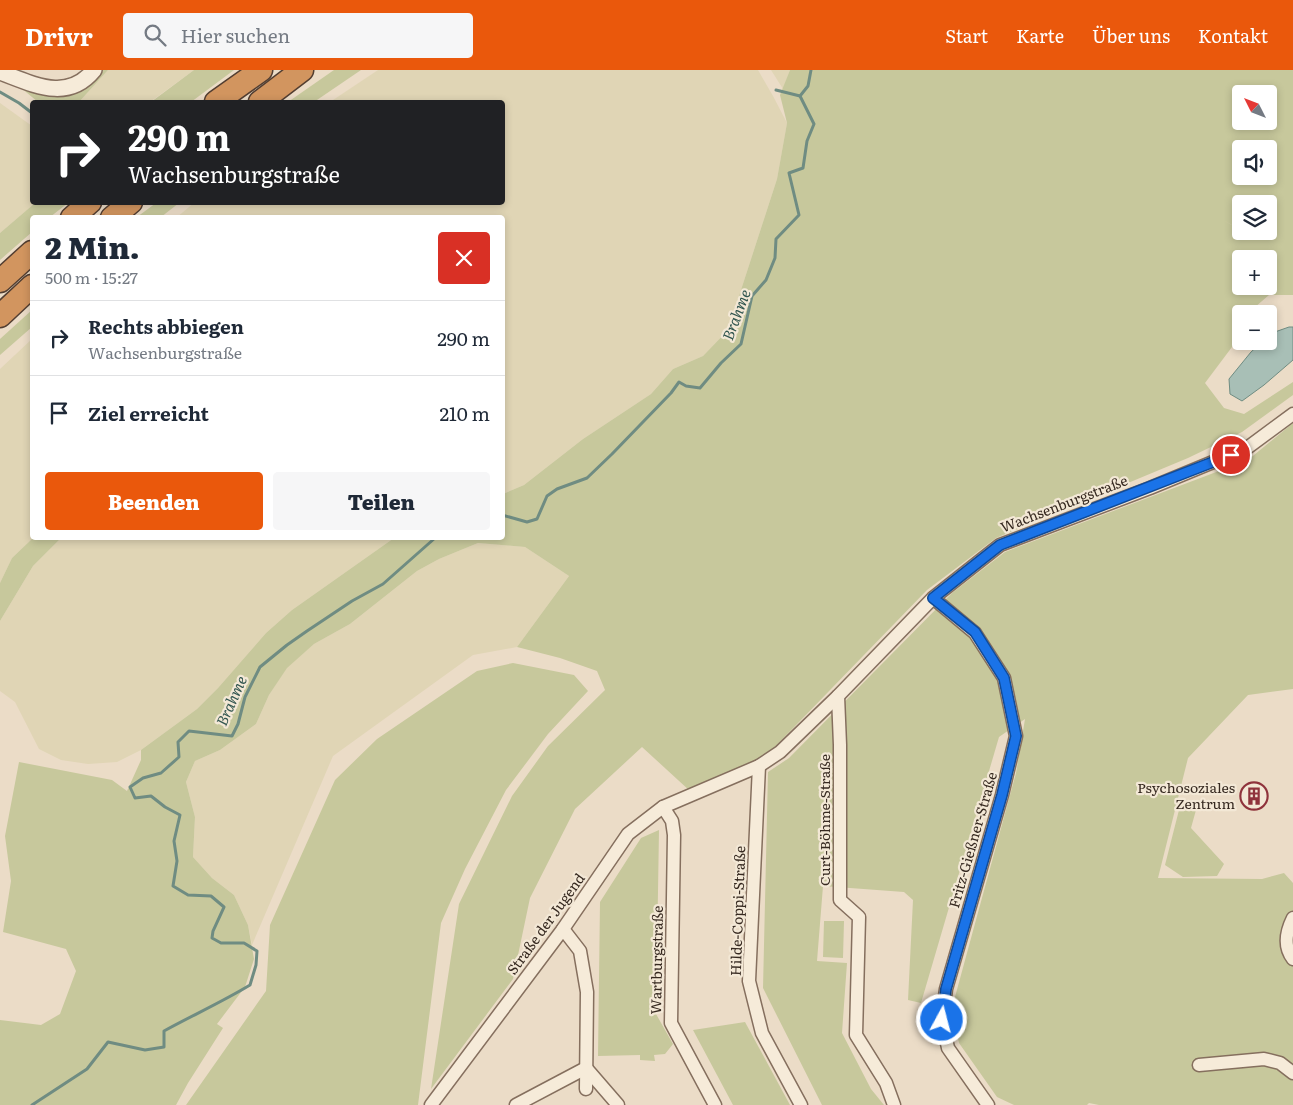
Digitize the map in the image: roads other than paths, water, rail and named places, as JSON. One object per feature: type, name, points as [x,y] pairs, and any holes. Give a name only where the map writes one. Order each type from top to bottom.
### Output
[{"type":"highway","points":[[219,100],[261,70]]},
{"type":"highway","points":[[263,100],[302,70]]},
{"type":"highway","points":[[75,215],[87,205]]},
{"type":"highway","points":[[0,281],[30,254]]},
{"type":"highway","points":[[0,316],[30,288]]},
{"type":"street","points":[[0,72],[43,88],[66,89],[78,84],[94,70]]},
{"type":"street","name":"Wachsenburgstraße","points":[[708,788],[758,766],[780,752],[838,696],[933,598],[1000,545],[1150,488],[1247,448],[1293,414]]},
{"type":"street","name":"Fritz-Gießner-Straße","points":[[933,598],[975,632],[1004,678],[1016,736],[1002,795],[946,989],[942,1020],[948,1048],[988,1105]]},
{"type":"street","name":"Curt-Böhme-Straße","points":[[838,696],[840,745],[840,900],[859,917],[856,1035],[886,1083],[894,1105]]},
{"type":"street","name":"Hilde-Coppi-Straße","points":[[758,766],[750,981],[762,1033],[801,1105]]},
{"type":"street","name":"Straße der Jugend","points":[[431,1105],[563,929],[628,834],[663,807],[708,788]]},
{"type":"street","name":"Wartburgstraße","points":[[663,807],[672,821],[674,835],[671,1023],[715,1105]]},
{"type":"street","points":[[1293,918],[1286,932],[1288,952],[1293,959]]},
{"type":"street","points":[[563,929],[580,950],[586,984],[586,1089]]},
{"type":"street","points":[[1200,1065],[1264,1059],[1280,1063],[1293,1073]]},
{"type":"street","points":[[516,1105],[586,1068]]},
{"type":"street","points":[[586,1068],[618,1105]]},
{"type":"waterway","name":"Brahme","points":[[505,516],[527,522],[537,519],[547,496],[557,489],[587,478],[671,393],[679,382],[686,386],[700,388],[721,363],[741,344],[752,296],[766,280],[775,258],[776,239],[799,215],[789,173],[803,168],[807,141],[814,124],[800,96],[808,86],[811,70]]},
{"type":"waterway","points":[[776,90],[800,96]]},
{"type":"waterway","points":[[0,92],[30,111]]},
{"type":"waterway","name":"Brahme","points":[[32,1105],[87,1069],[108,1042],[145,1050],[164,1047],[164,1031],[250,985],[256,965],[257,951],[244,943],[221,943],[212,938],[213,931],[224,907],[211,896],[188,895],[173,886],[177,861],[174,841],[180,815],[165,807],[151,796],[135,798],[130,787],[143,778],[161,773],[179,757],[178,742],[189,731],[232,736],[238,724],[245,697],[260,667],[307,631],[352,601],[383,584],[433,540]]},
{"type":"place","name":"Psychosoziales Zentrum","points":[[1254,796]]}]
